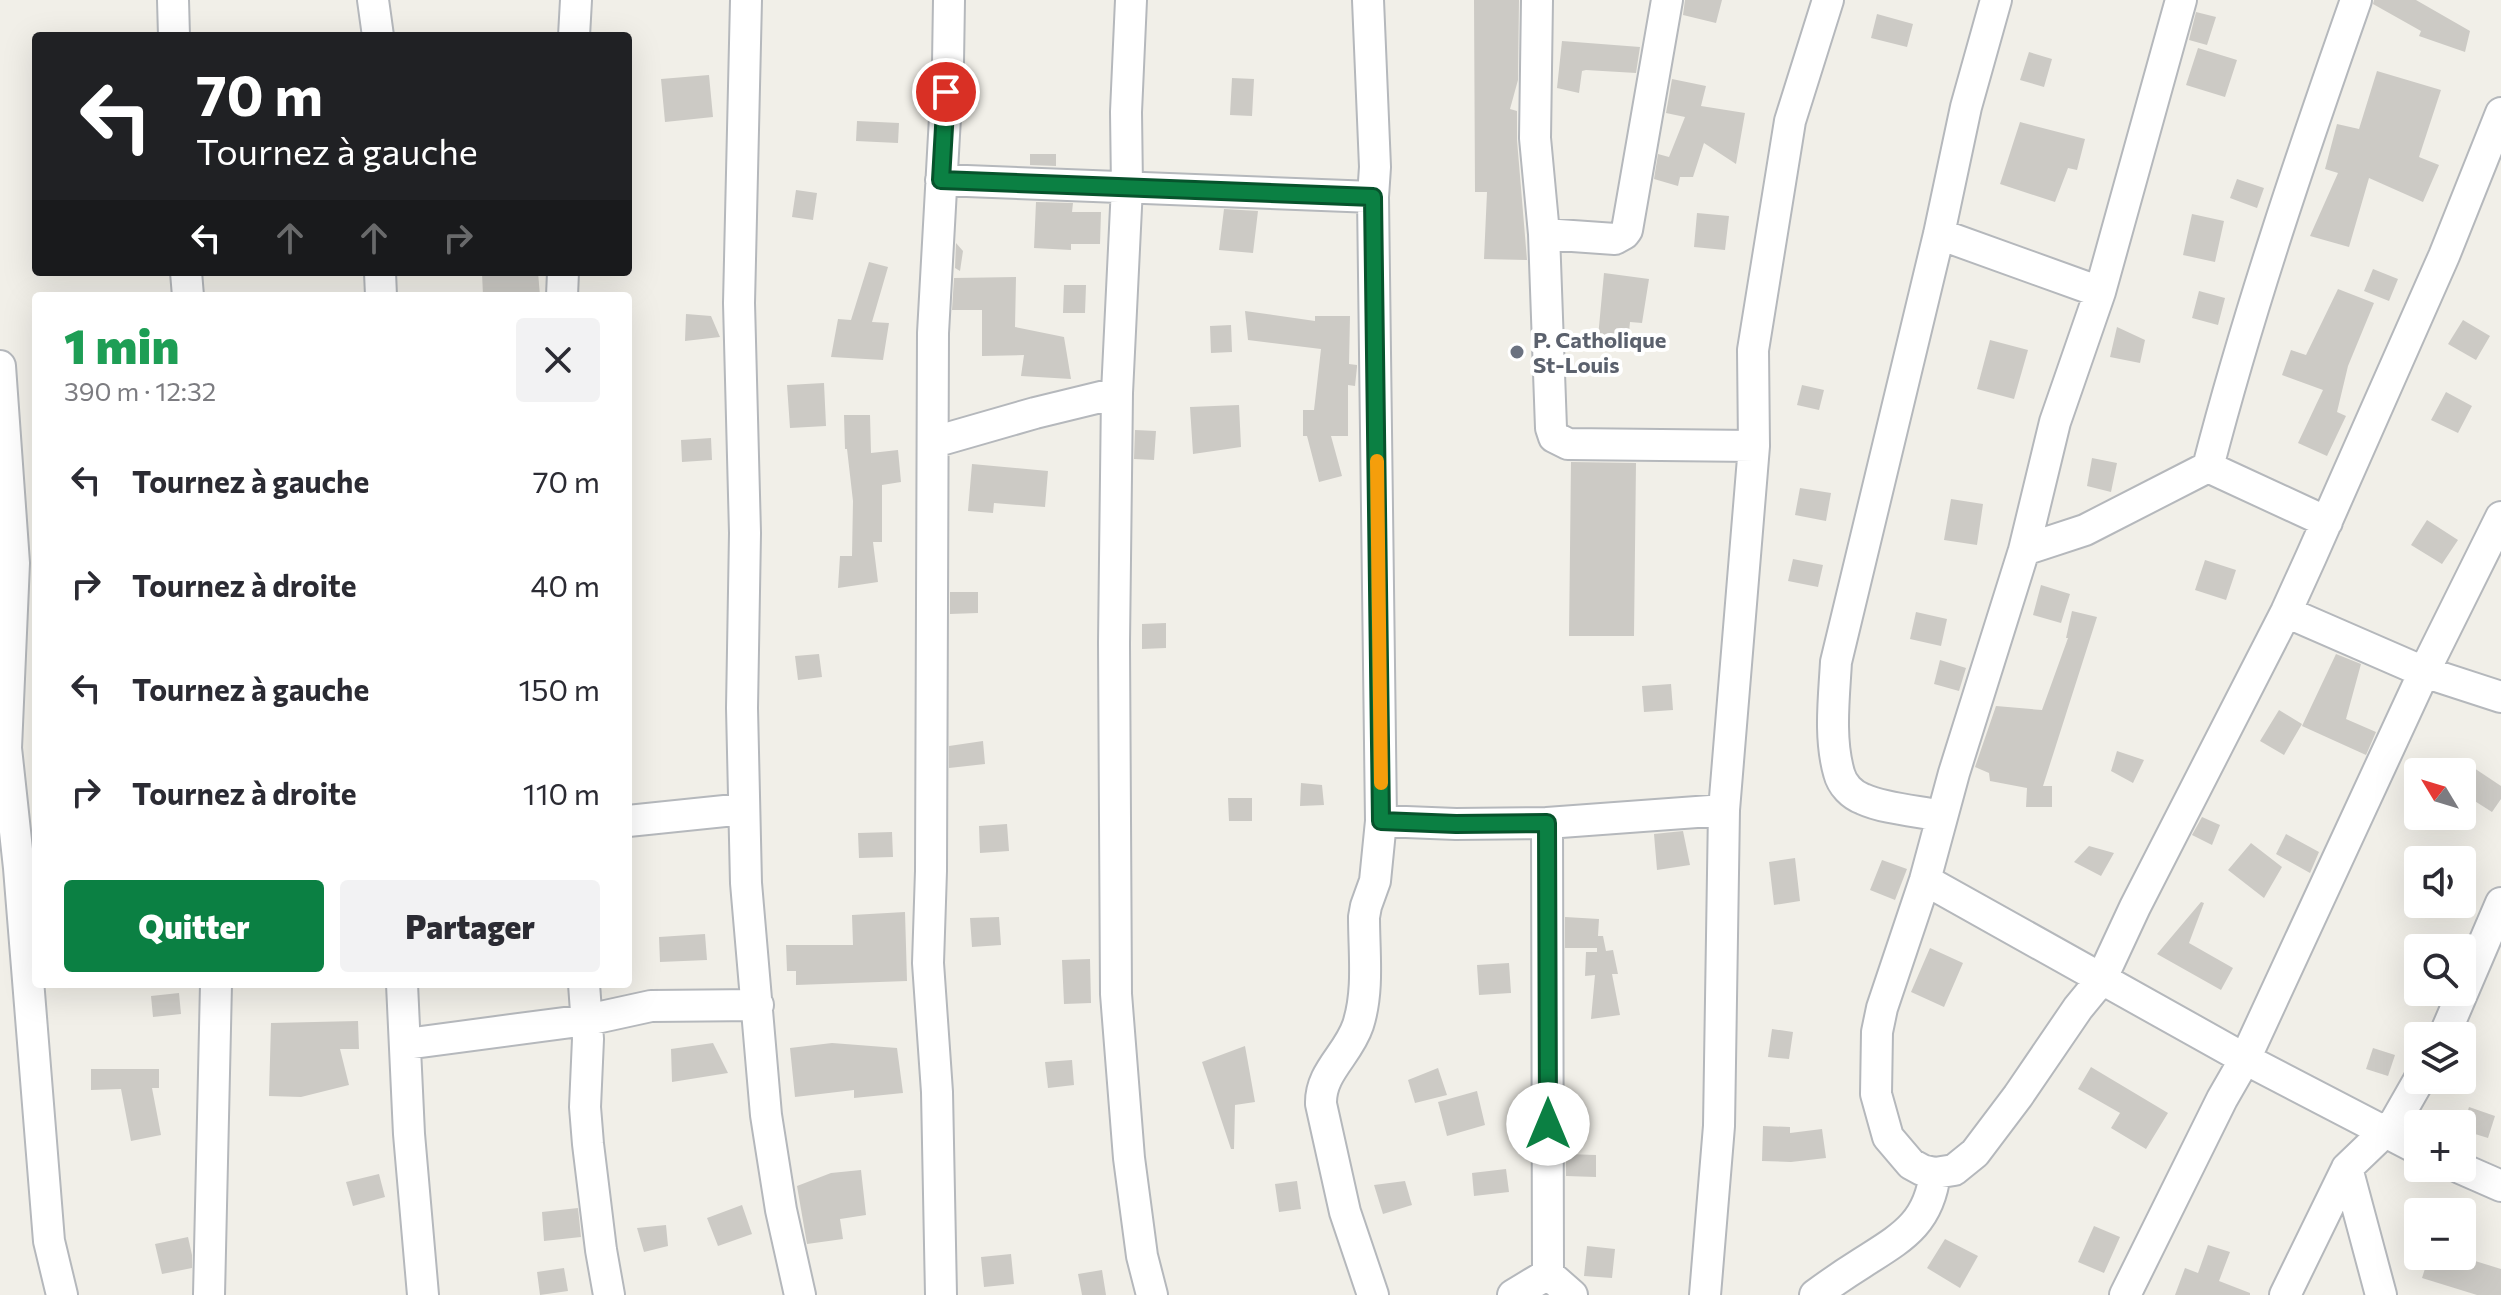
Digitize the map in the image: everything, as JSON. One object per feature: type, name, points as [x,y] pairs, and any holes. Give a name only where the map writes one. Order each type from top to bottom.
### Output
[{"type":"street","points":[[173,0],[174,32]]},
{"type":"street","points":[[373,0],[377,32]]},
{"type":"street","points":[[574,32],[576,0]]},
{"type":"street","points":[[746,0],[739,303],[745,533],[742,708],[746,883],[766,1115],[781,1210],[800,1295]]},
{"type":"street","points":[[941,1295],[937,1092],[928,963],[933,333],[949,0]]},
{"type":"street","points":[[1131,0],[1126,112],[1127,187],[1117,393],[1114,627],[1116,994],[1129,1158],[1142,1256],[1152,1295]]},
{"type":"street","points":[[1368,0],[1375,167],[1381,821],[1375,881],[1364,917],[1364,1001],[1352,1038],[1325,1078],[1321,1104],[1345,1212],[1373,1295]]},
{"type":"street","points":[[1537,0],[1535,138],[1544,234],[1551,428],[1554,437],[1568,444],[1754,446]]},
{"type":"street","points":[[1544,234],[1615,239],[1627,230],[1667,0]]},
{"type":"street","points":[[1705,1295],[1719,1126],[1724,810],[1754,446],[1753,350],[1790,121],[1828,0]]},
{"type":"street","points":[[1942,816],[1864,800],[1850,792],[1839,775],[1834,702],[1836,662],[1939,234],[1966,107],[1996,0]]},
{"type":"street","points":[[2181,0],[2100,292],[2055,422],[2024,550],[1925,880],[1882,1008],[1877,1032],[1876,1094],[1888,1137],[1911,1164],[1922,1170],[1935,1173],[1954,1170],[1975,1153],[2101,980],[2135,907],[2286,612],[2444,256],[2501,113]]},
{"type":"street","points":[[2024,550],[2085,530],[2208,467],[2229,387],[2356,0]]},
{"type":"street","points":[[941,180],[1373,197]]},
{"type":"street","points":[[1939,234],[2100,292]]},
{"type":"street","points":[[0,366],[14,563],[6,748],[19,868],[49,1241],[62,1295]]},
{"type":"street","points":[[934,442],[1117,393]]},
{"type":"street","points":[[2208,467],[2327,522]]},
{"type":"street","points":[[2125,1295],[2245,1059],[2424,672],[2501,517]]},
{"type":"street","points":[[2286,612],[2424,672],[2501,697]]},
{"type":"street","points":[[632,821],[744,809]]},
{"type":"street","points":[[1381,821],[1547,823],[1724,810]]},
{"type":"street","points":[[1547,823],[1548,1274],[1572,1295]]},
{"type":"street","points":[[1925,880],[2245,1059],[2404,1142]]},
{"type":"street","points":[[2450,1022],[2501,903]]},
{"type":"street","points":[[209,1295],[216,988]]},
{"type":"street","points":[[402,988],[409,1134],[423,1295]]},
{"type":"street","points":[[584,988],[587,1020],[585,1107],[609,1295]]},
{"type":"street","points":[[406,1044],[587,1020],[651,1006],[758,1005]]},
{"type":"street","points":[[2285,1295],[2347,1168],[2386,1133],[2411,1094]]},
{"type":"street","points":[[2347,1168],[2381,1295]]},
{"type":"street","points":[[1815,1295],[1897,1242],[1918,1220],[1928,1202],[1935,1173]]},
{"type":"street","points":[[2476,1175],[2501,1186]]},
{"type":"street","points":[[1513,1295],[1548,1274]]},
{"type":"building","points":[[1474,0],[1519,0],[1518,80],[1510,109],[1517,111],[1527,260],[1484,259],[1487,192],[1475,192]]},
{"type":"building","points":[[1685,0],[1722,0],[1716,23],[1683,15]]},
{"type":"building","points":[[2374,0],[2416,0],[2470,31],[2465,52],[2419,36],[2421,31],[2373,4]]},
{"type":"building","points":[[2196,12],[2216,17],[2207,45],[2189,40]]},
{"type":"building","points":[[1877,14],[1913,24],[1907,47],[1871,38]]},
{"type":"building","points":[[1562,41],[1640,47],[1636,73],[1586,70],[1582,71],[1579,93],[1557,88]]},
{"type":"building","points":[[2198,48],[2237,60],[2225,97],[2186,85]]},
{"type":"building","points":[[2029,52],[2052,59],[2044,87],[2020,80]]},
{"type":"building","points":[[2377,71],[2441,90],[2419,157],[2439,165],[2423,202],[2369,178],[2349,247],[2310,236],[2338,173],[2325,169],[2337,124],[2359,129]]},
{"type":"building","points":[[709,75],[713,117],[665,122],[661,79]]},
{"type":"building","points":[[1232,78],[1254,79],[1252,116],[1230,115]]},
{"type":"building","points":[[1672,79],[1706,86],[1701,106],[1745,113],[1736,164],[1704,143],[1693,177],[1680,177],[1678,186],[1654,179],[1658,154],[1669,157],[1685,117],[1666,113]]},
{"type":"building","points":[[857,121],[899,123],[898,143],[856,141]]},
{"type":"building","points":[[2020,122],[2085,139],[2077,170],[2068,168],[2055,202],[2000,184]]},
{"type":"building","points":[[1030,154],[1056,154],[1056,166],[1030,165]]},
{"type":"building","points":[[2237,179],[2264,188],[2257,208],[2230,198]]},
{"type":"building","points":[[796,190],[817,193],[813,220],[792,217]]},
{"type":"building","points":[[1036,202],[1073,203],[1072,212],[1101,212],[1100,244],[1071,244],[1071,250],[1034,248]]},
{"type":"building","points":[[1224,209],[1258,211],[1253,253],[1219,250]]},
{"type":"building","points":[[1697,213],[1729,216],[1725,250],[1694,247]]},
{"type":"building","points":[[2192,214],[2224,221],[2215,262],[2183,255]]},
{"type":"building","points":[[956,243],[963,251],[960,271],[955,268]]},
{"type":"building","points":[[869,262],[888,267],[872,322],[889,323],[883,360],[831,357],[838,319],[851,320]]},
{"type":"building","points":[[2373,269],[2398,279],[2389,301],[2364,291]]},
{"type":"building","points":[[1604,273],[1649,279],[1642,323],[1630,322],[1627,352],[1597,348]]},
{"type":"building","points":[[482,276],[538,276],[540,292],[483,292]]},
{"type":"building","points":[[1016,277],[1015,327],[1064,337],[1071,379],[1021,376],[1024,355],[982,356],[982,310],[952,310],[954,278]]},
{"type":"building","points":[[1064,285],[1086,285],[1085,313],[1063,313]]},
{"type":"building","points":[[2338,289],[2374,303],[2348,366],[2337,412],[2346,416],[2327,456],[2298,443],[2323,390],[2282,375],[2291,350],[2306,355]]},
{"type":"building","points":[[2199,291],[2225,298],[2218,325],[2192,318]]},
{"type":"building","points":[[1245,311],[1315,321],[1315,316],[1350,316],[1349,364],[1357,367],[1355,386],[1348,385],[1348,436],[1331,436],[1342,476],[1319,482],[1307,436],[1303,436],[1303,410],[1314,410],[1321,349],[1248,340]]},
{"type":"building","points":[[686,314],[711,316],[720,337],[685,341]]},
{"type":"building","points":[[2463,320],[2490,336],[2476,360],[2448,344]]},
{"type":"building","points":[[1231,325],[1232,352],[1211,353],[1210,326]]},
{"type":"building","points":[[2117,327],[2145,340],[2140,363],[2110,357]]},
{"type":"building","points":[[1990,340],[2028,350],[2014,399],[1977,389]]},
{"type":"building","points":[[824,383],[826,426],[790,428],[787,385]]},
{"type":"building","points":[[1802,385],[1824,390],[1819,410],[1797,405]]},
{"type":"building","points":[[2446,392],[2472,406],[2458,433],[2431,420]]},
{"type":"building","points":[[1239,405],[1241,447],[1193,454],[1190,407]]},
{"type":"building","points":[[844,415],[870,415],[871,453],[898,450],[901,482],[882,485],[882,542],[873,542],[878,582],[838,588],[840,556],[852,556],[853,501],[845,449]]},
{"type":"building","points":[[1135,430],[1156,431],[1154,460],[1134,459]]},
{"type":"building","points":[[711,438],[712,460],[682,462],[681,440]]},
{"type":"building","points":[[2092,458],[2117,463],[2111,492],[2087,486]]},
{"type":"building","points":[[1571,462],[1636,463],[1634,636],[1569,636]]},
{"type":"building","points":[[972,464],[1048,471],[1045,507],[994,503],[993,513],[968,511]]},
{"type":"building","points":[[1800,488],[1831,493],[1826,521],[1795,515]]},
{"type":"building","points":[[1951,499],[1983,504],[1977,545],[1944,540]]},
{"type":"building","points":[[2427,520],[2458,540],[2442,564],[2411,545]]},
{"type":"building","points":[[1793,559],[1823,565],[1818,587],[1788,581]]},
{"type":"building","points":[[2205,560],[2236,570],[2226,600],[2195,590]]},
{"type":"building","points":[[2041,585],[2070,594],[2061,623],[2033,615]]},
{"type":"building","points":[[950,592],[978,592],[978,613],[950,614]]},
{"type":"building","points":[[2072,611],[2097,617],[2043,786],[2052,786],[2052,807],[2026,807],[2027,788],[1990,781],[1989,773],[1975,767],[1996,706],[2042,710],[2068,638]]},
{"type":"building","points":[[1916,612],[1947,619],[1941,646],[1910,639]]},
{"type":"building","points":[[1166,623],[1166,648],[1142,649],[1142,624]]},
{"type":"building","points":[[819,654],[822,677],[798,680],[795,656]]},
{"type":"building","points":[[2336,654],[2361,664],[2346,719],[2376,732],[2366,755],[2302,726]]},
{"type":"building","points":[[1940,660],[1966,668],[1959,691],[1934,684]]},
{"type":"building","points":[[1671,684],[1673,710],[1644,712],[1642,686]]},
{"type":"building","points":[[2279,710],[2302,724],[2284,755],[2260,741]]},
{"type":"building","points":[[983,741],[985,764],[949,768],[949,746]]},
{"type":"building","points":[[2117,751],[2144,760],[2133,783],[2111,771]]},
{"type":"building","points":[[2476,769],[2501,786],[2501,799],[2492,812],[2476,802]]},
{"type":"building","points":[[1301,783],[1322,785],[1324,805],[1300,806]]},
{"type":"building","points":[[1228,798],[1252,798],[1252,821],[1229,821]]},
{"type":"building","points":[[2202,817],[2220,825],[2212,845],[2192,835]]},
{"type":"building","points":[[1007,824],[1009,851],[980,853],[979,826]]},
{"type":"building","points":[[1683,831],[1690,865],[1657,870],[1654,834]]},
{"type":"building","points":[[892,832],[893,857],[859,858],[858,833]]},
{"type":"building","points":[[2286,834],[2319,852],[2310,873],[2276,854]]},
{"type":"building","points":[[2251,843],[2282,867],[2264,898],[2228,870]]},
{"type":"building","points":[[2089,846],[2114,853],[2101,876],[2074,862]]},
{"type":"building","points":[[1795,858],[1800,901],[1774,905],[1769,862]]},
{"type":"building","points":[[1882,860],[1907,869],[1895,900],[1870,890]]},
{"type":"building","points":[[2201,902],[2204,903],[2189,943],[2233,968],[2221,990],[2157,954]]},
{"type":"building","points":[[905,912],[907,981],[796,985],[796,971],[787,971],[786,945],[853,945],[852,915]]},
{"type":"building","points":[[999,917],[1001,945],[972,947],[970,918]]},
{"type":"building","points":[[1565,917],[1599,919],[1598,936],[1603,936],[1606,951],[1613,950],[1618,974],[1612,974],[1620,1015],[1591,1019],[1595,975],[1585,976],[1586,952],[1597,952],[1597,948],[1565,948]]},
{"type":"building","points":[[705,934],[707,960],[660,962],[659,937]]},
{"type":"building","points":[[1930,948],[1963,963],[1944,1007],[1911,992]]},
{"type":"building","points":[[1090,959],[1091,1003],[1064,1004],[1062,960]]},
{"type":"building","points":[[1509,963],[1511,993],[1479,995],[1477,965]]},
{"type":"building","points":[[179,993],[181,1014],[153,1017],[151,996]]},
{"type":"building","points":[[358,1021],[359,1049],[340,1049],[349,1085],[301,1097],[269,1096],[271,1023]]},
{"type":"building","points":[[1772,1029],[1793,1032],[1789,1059],[1768,1057]]},
{"type":"building","points":[[713,1043],[728,1073],[672,1082],[671,1049]]},
{"type":"building","points":[[832,1043],[897,1048],[903,1093],[854,1098],[854,1090],[795,1097],[790,1048]]},
{"type":"building","points":[[1245,1046],[1255,1102],[1235,1105],[1234,1149],[1231,1149],[1202,1062]]},
{"type":"building","points":[[2373,1048],[2395,1055],[2388,1076],[2366,1069]]},
{"type":"building","points":[[1072,1060],[1074,1085],[1048,1088],[1045,1062]]},
{"type":"building","points":[[2091,1067],[2168,1113],[2146,1149],[2111,1128],[2120,1113],[2078,1089]]},
{"type":"building","points":[[1438,1068],[1447,1095],[1415,1103],[1408,1080]]},
{"type":"building","points":[[91,1069],[159,1069],[159,1088],[152,1088],[161,1135],[131,1141],[121,1089],[91,1090]]},
{"type":"building","points":[[1477,1091],[1485,1125],[1447,1136],[1438,1102]]},
{"type":"building","points":[[2469,1107],[2495,1116],[2488,1138],[2476,1134],[2476,1110],[2468,1110]]},
{"type":"building","points":[[1763,1126],[1790,1127],[1790,1133],[1822,1129],[1826,1158],[1762,1161]]},
{"type":"building","points":[[1566,1154],[1596,1155],[1596,1177],[1566,1176]]},
{"type":"building","points":[[1506,1169],[1509,1192],[1474,1196],[1472,1173]]},
{"type":"building","points":[[861,1170],[866,1215],[840,1219],[843,1239],[807,1244],[797,1186],[831,1173]]},
{"type":"building","points":[[379,1174],[385,1197],[353,1206],[346,1182]]},
{"type":"building","points":[[1297,1181],[1301,1209],[1279,1212],[1275,1184]]},
{"type":"building","points":[[1405,1181],[1412,1205],[1383,1214],[1374,1185]]},
{"type":"building","points":[[742,1205],[752,1234],[718,1246],[707,1218]]},
{"type":"building","points":[[578,1208],[581,1237],[544,1241],[542,1212]]},
{"type":"building","points":[[666,1225],[668,1246],[644,1252],[637,1228]]},
{"type":"building","points":[[2094,1226],[2120,1237],[2104,1273],[2078,1262]]},
{"type":"building","points":[[188,1237],[192,1268],[162,1274],[155,1244]]},
{"type":"building","points":[[1945,1239],[1978,1256],[1960,1288],[1927,1268]]},
{"type":"building","points":[[2208,1245],[2230,1252],[2219,1281],[2250,1295],[2175,1295],[2185,1268],[2198,1273]]},
{"type":"building","points":[[1587,1246],[1615,1249],[1612,1278],[1584,1276]]},
{"type":"building","points":[[1011,1254],[1014,1284],[984,1287],[981,1257]]},
{"type":"building","points":[[2476,1261],[2501,1269],[2501,1295],[2477,1295],[2422,1278],[2425,1270],[2476,1270]]},
{"type":"building","points":[[564,1268],[568,1291],[540,1295],[537,1272]]},
{"type":"building","points":[[1102,1270],[1106,1295],[1082,1295],[1078,1274]]},
{"type":"slow traffic","points":[[1377,461],[1381,783]]},
{"type":"place","name":"P. Catholique St-Louis","points":[[1517,352]]},
{"type":"route","points":[[946,92],[941,180],[1373,197],[1381,821],[1547,823],[1548,1124]]}]
